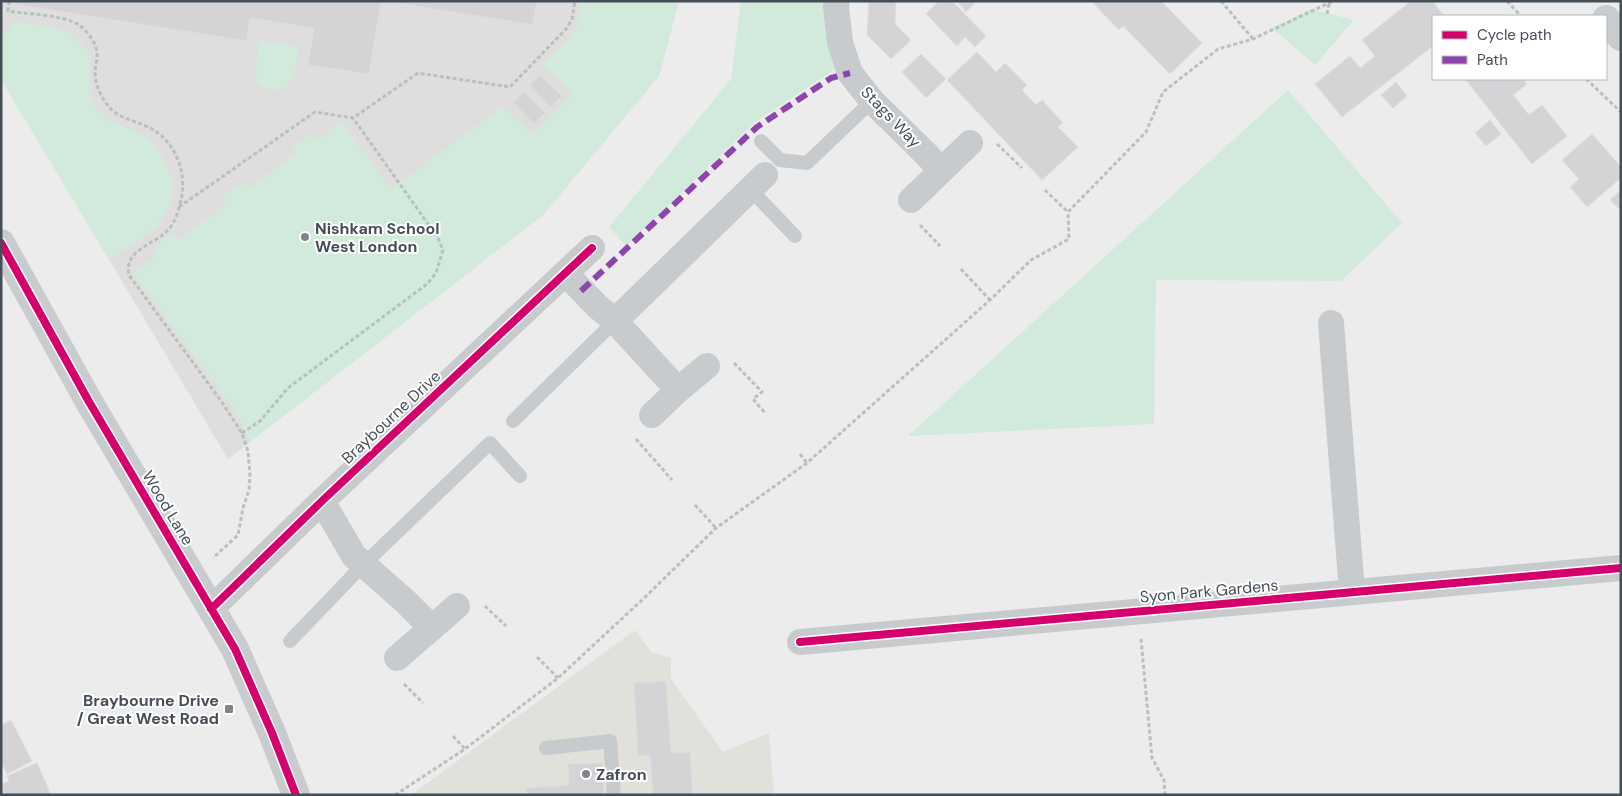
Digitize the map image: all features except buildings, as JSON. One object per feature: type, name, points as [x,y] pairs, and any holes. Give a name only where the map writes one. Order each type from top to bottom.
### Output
[{"type":"street","name":"Stags Way","points":[[837,1],[840,42],[850,73],[872,100],[941,170]]},
{"type":"street","points":[[1591,1],[1603,15]]},
{"type":"street","points":[[1607,20],[1621,37]]},
{"type":"street","points":[[911,200],[970,143]]},
{"type":"street","points":[[615,320],[758,182]]},
{"type":"street","name":"Wood Lane","points":[[1,243],[88,400],[235,649],[272,733],[296,795]]},
{"type":"street","name":"Braybourne Drive","points":[[211,608],[322,501],[592,248]]},
{"type":"street","points":[[565,273],[598,307],[615,320],[678,390]]},
{"type":"street","points":[[1331,323],[1352,592]]},
{"type":"street","points":[[652,415],[707,366]]},
{"type":"street","points":[[322,501],[354,556],[432,628]]},
{"type":"street","name":"Syon Park Gardens","points":[[800,642],[1621,568]]},
{"type":"street","points":[[397,658],[457,606]]},
{"type":"lane","points":[[761,141],[780,160],[807,163],[872,100]]},
{"type":"lane","points":[[758,182],[795,236]]},
{"type":"lane","points":[[513,420],[615,320]]},
{"type":"lane","points":[[290,641],[363,564],[490,444],[520,476]]},
{"type":"lane","points":[[546,748],[610,742],[614,795]]},
{"type":"path","points":[[9,1],[8,11],[47,16],[76,23],[88,33],[97,52],[95,74],[100,94],[112,111],[147,126],[163,137],[176,153],[181,173],[182,192],[179,207],[169,230],[134,254],[129,261],[127,269],[129,275],[221,401],[242,434],[248,451],[250,474],[249,490],[243,508],[238,535],[193,578]]},
{"type":"path","points":[[179,207],[315,112],[353,118],[418,73],[510,87],[566,29],[572,19],[575,1]]},
{"type":"path","points":[[1221,1],[1253,39]]},
{"type":"path","points":[[1507,1],[1520,15]]},
{"type":"path","points":[[1068,212],[1146,132],[1164,92],[1218,49],[1253,39],[1331,2]]},
{"type":"path","points":[[1327,14],[1331,2]]},
{"type":"path","points":[[1587,80],[1621,112]]},
{"type":"path","points":[[242,434],[260,420],[288,388],[427,284],[436,273],[443,250],[438,238],[353,118]]},
{"type":"path","points":[[395,795],[465,749],[558,678],[716,528],[808,463],[990,300],[1031,260],[1069,239],[1068,212],[1045,190]]},
{"type":"path","points":[[961,269],[990,300]]},
{"type":"path","points":[[707,366],[722,350],[762,392],[753,400],[765,413]]},
{"type":"path","points":[[652,415],[635,438],[672,480]]},
{"type":"path","points":[[800,454],[808,463]]},
{"type":"path","points":[[695,505],[716,528]]},
{"type":"path","points":[[1139,611],[1152,758],[1164,780],[1165,795]]},
{"type":"path","points":[[538,657],[558,678]]},
{"type":"path","points":[[453,736],[465,749]]},
{"type":"shaded area","name":"Nishkam School West London","points":[[1,1],[679,1],[659,76],[543,215],[228,459],[1,79]]},
{"type":"shaded area","points":[[635,630],[651,652],[671,658],[671,679],[723,752],[769,733],[774,795],[411,795]]},
{"type":"green space","points":[[581,1],[679,1],[659,76],[543,215],[250,442],[237,413],[133,273],[157,255],[153,248],[173,233],[178,240],[227,204],[222,198],[243,182],[248,189],[296,153],[292,147],[312,133],[317,140],[342,122],[391,189],[503,106],[533,134],[572,93],[543,65],[571,36],[576,28]]},
{"type":"green space","points":[[741,1],[829,1],[840,66],[754,123],[626,246],[609,227],[731,79]]},
{"type":"green space","points":[[1311,9],[1354,20],[1315,65],[1272,28]]},
{"type":"green space","points":[[12,21],[61,30],[81,43],[88,53],[90,66],[89,90],[95,106],[105,117],[143,135],[161,154],[167,166],[172,192],[170,204],[164,216],[156,227],[134,245],[109,260],[1,79],[1,34],[11,29]]},
{"type":"green space","points":[[259,40],[299,47],[294,75],[291,81],[281,89],[264,88],[255,77]]},
{"type":"green space","points":[[1288,90],[1402,223],[1341,281],[1156,280],[1154,424],[908,436]]},
{"type":"marked path","points":[[581,291],[757,127],[831,78],[850,73]]},
{"type":"cycle path","points":[[1,243],[88,400],[235,649],[272,733],[296,795]]},
{"type":"cycle path","points":[[211,609],[322,501],[592,248]]},
{"type":"cycle path","points":[[800,642],[1621,568]]},
{"type":"place","name":"Nishkam School West London","points":[[305,237]]},
{"type":"place","name":"Braybourne Drive / Great West Road","points":[[229,709]]},
{"type":"place","name":"Zafron","points":[[586,774]]}]
